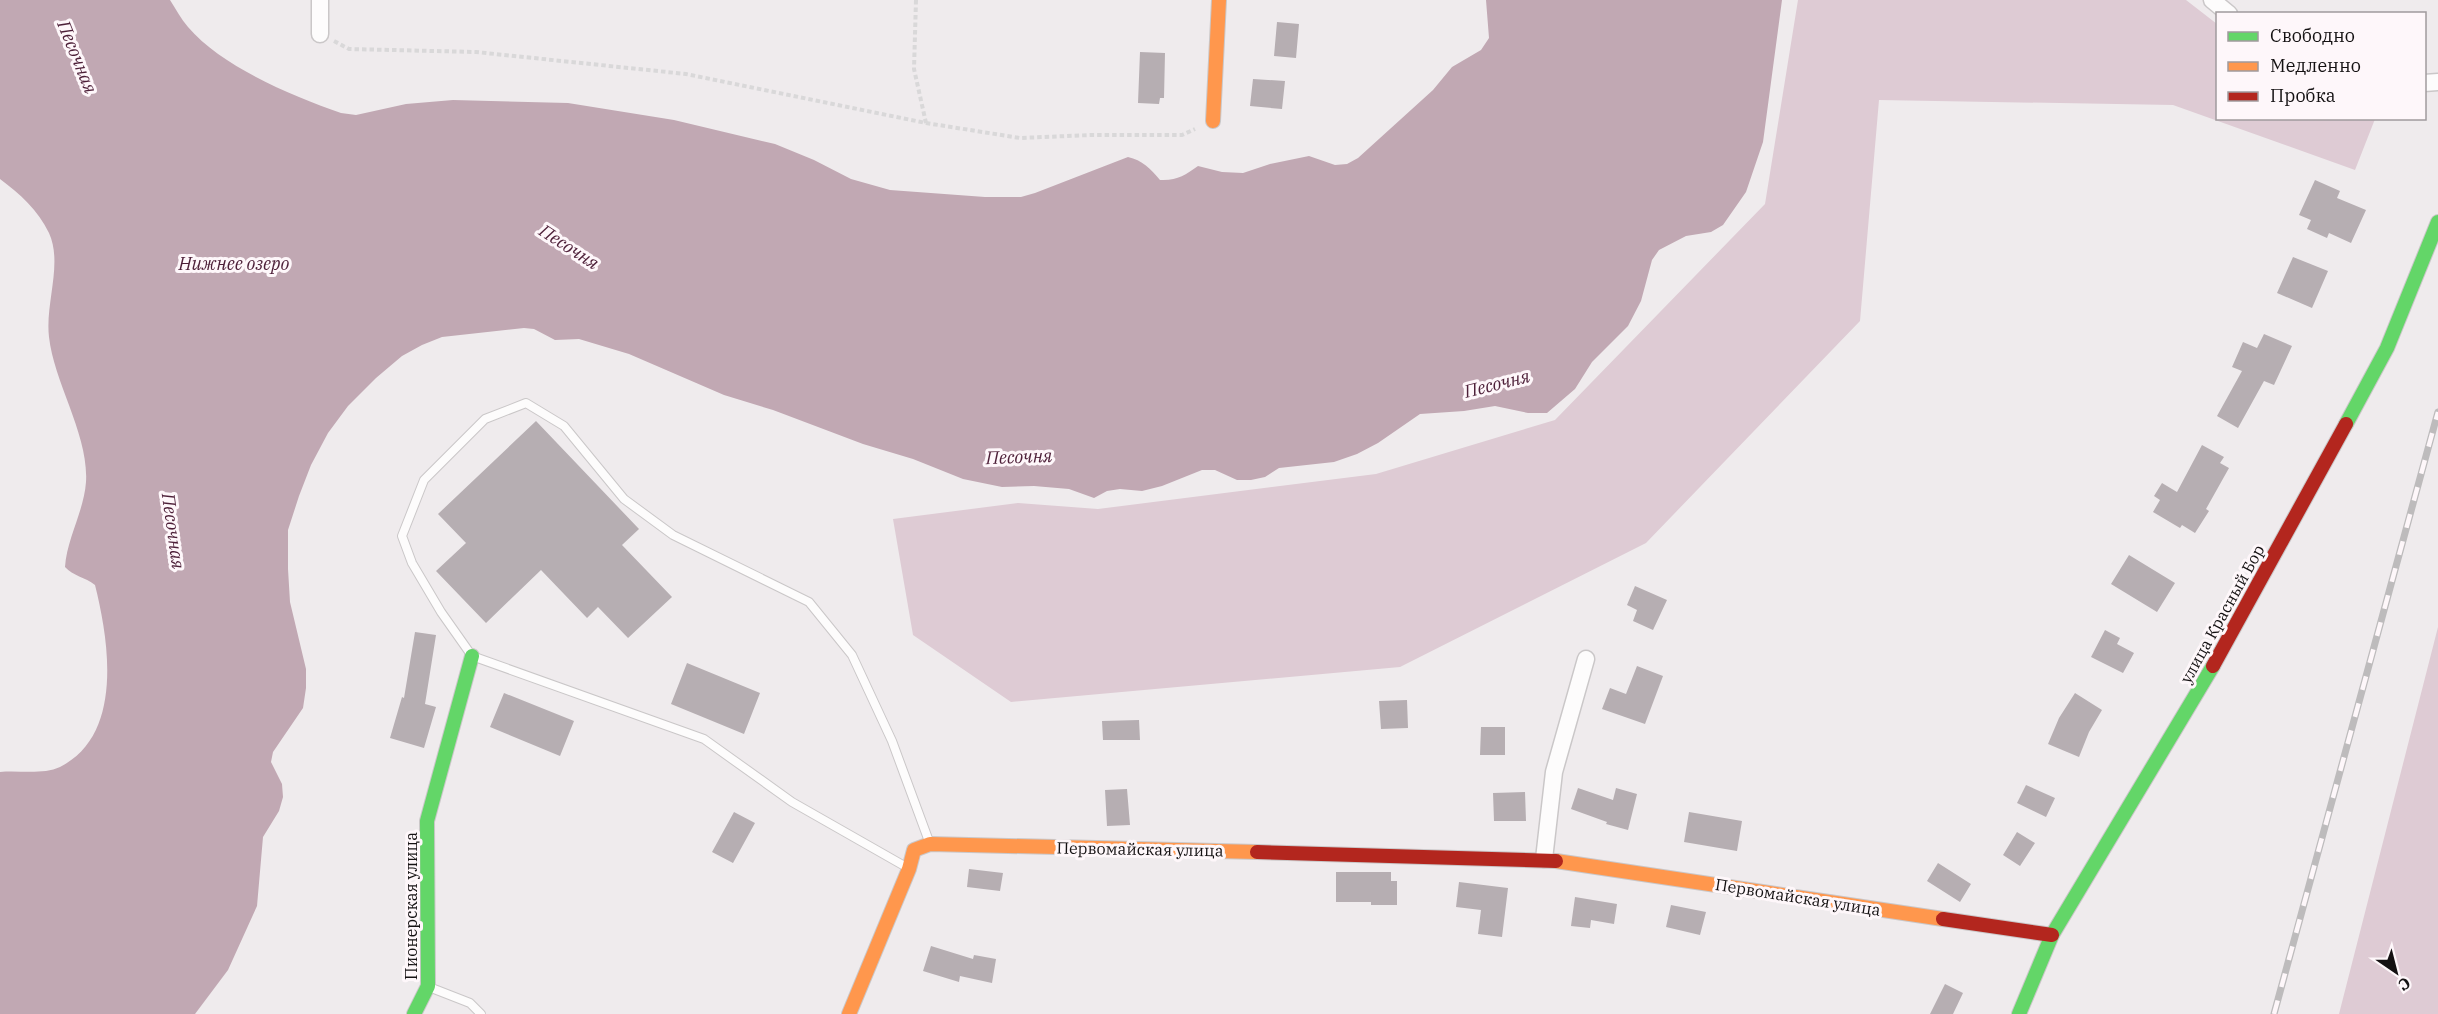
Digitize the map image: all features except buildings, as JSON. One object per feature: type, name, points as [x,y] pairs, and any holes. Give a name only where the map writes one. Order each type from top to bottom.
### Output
[{"type":"street","points":[[320,0],[321,34]]},
{"type":"street","points":[[1213,121],[1219,0]]},
{"type":"street","points":[[2212,0],[2227,12]]},
{"type":"street","name":"улица Красный Бор","points":[[2019,1014],[2052,935],[2227,642],[2387,348],[2438,222]]},
{"type":"street","name":"Пионерская улица","points":[[414,1014],[428,986],[427,821],[472,656]]},
{"type":"street","points":[[1544,859],[1554,772],[1586,659]]},
{"type":"street","points":[[849,1014],[909,869],[914,850],[930,844]]},
{"type":"street","name":"Первомайская улица","points":[[930,844],[1544,859],[2052,935]]},
{"type":"lane","points":[[909,869],[792,802],[704,739],[472,656],[441,612],[412,563],[402,536],[424,480],[485,419],[526,403],[564,426],[624,499],[673,535],[809,603],[852,655],[892,741],[930,844]]},
{"type":"lane","points":[[428,986],[470,1003],[481,1014]]},
{"type":"path","points":[[916,0],[914,69],[926,123]]},
{"type":"path","points":[[321,34],[349,49],[476,52],[686,74],[926,123],[1020,138],[1182,135],[1213,121]]},
{"type":"shaded area","points":[[1798,0],[2186,0],[2216,23],[2216,120],[2375,120],[2355,170],[2173,105],[1879,100],[1860,321],[1646,543],[1400,667],[1011,702],[913,635],[893,519],[1018,503],[1098,509],[1376,474],[1555,420],[1765,204]]},
{"type":"shaded area","points":[[2438,627],[2438,1014],[2339,1014]]},
{"type":"water","name":"Нижнее озеро","points":[[0,0],[170,0],[188,27],[220,55],[259,79],[341,113],[356,115],[406,104],[453,100],[568,103],[674,120],[775,144],[851,179],[890,190],[985,197],[1021,197],[1128,157],[1138,160],[1160,180],[1181,177],[1198,166],[1222,172],[1243,173],[1270,164],[1309,156],[1335,165],[1347,164],[1358,158],[1433,90],[1452,67],[1481,50],[1489,38],[1486,0],[1782,0],[1763,142],[1746,192],[1723,225],[1711,232],[1686,236],[1659,250],[1652,260],[1641,301],[1628,326],[1592,362],[1575,389],[1547,413],[1528,413],[1495,406],[1420,414],[1378,443],[1334,462],[1279,468],[1265,477],[1251,480],[1237,480],[1215,470],[1202,470],[1162,486],[1142,491],[1120,489],[1107,491],[1094,498],[1069,489],[1034,486],[1002,487],[963,479],[913,459],[863,444],[773,410],[724,395],[629,354],[579,339],[555,340],[534,329],[524,328],[442,337],[402,356],[348,406],[328,433],[311,465],[288,530],[290,602],[306,669],[306,688],[303,708],[273,752],[271,762],[282,784],[283,797],[279,811],[263,837],[257,906],[228,970],[195,1014],[0,1014],[0,772],[38,772],[53,769],[60,767],[80,752],[94,733],[103,710],[107,685],[107,659],[95,585],[65,567],[86,482],[82,446],[57,372],[49,337],[48,324],[54,271],[53,245],[45,225],[34,210],[0,179]]},
{"type":"railway","points":[[2274,1014],[2438,412]]},
{"type":"traffic: fast","points":[[2346,424],[2387,348],[2438,222]]},
{"type":"traffic: fast","points":[[414,1014],[428,986],[427,821],[472,656]]},
{"type":"traffic: fast","points":[[2019,1014],[2052,935],[2213,666]]},
{"type":"traffic: slow","points":[[1213,121],[1219,0]]},
{"type":"traffic: slow","points":[[849,1014],[909,869],[914,850],[930,844],[1257,852]]},
{"type":"traffic: slow","points":[[1556,861],[1943,919]]},
{"type":"traffic: jam","points":[[2213,666],[2346,424]]},
{"type":"traffic: jam","points":[[1257,852],[1556,861]]},
{"type":"traffic: jam","points":[[1943,919],[2052,935]]},
{"type":"water label","name":"Песочная","points":[[77,57]]},
{"type":"water label","name":"Песочня","points":[[569,247]]},
{"type":"water label","name":"Песочня","points":[[1497,384]]},
{"type":"water label","name":"Песочня","points":[[1019,457]]},
{"type":"water label","name":"Песочная","points":[[173,531]]}]
